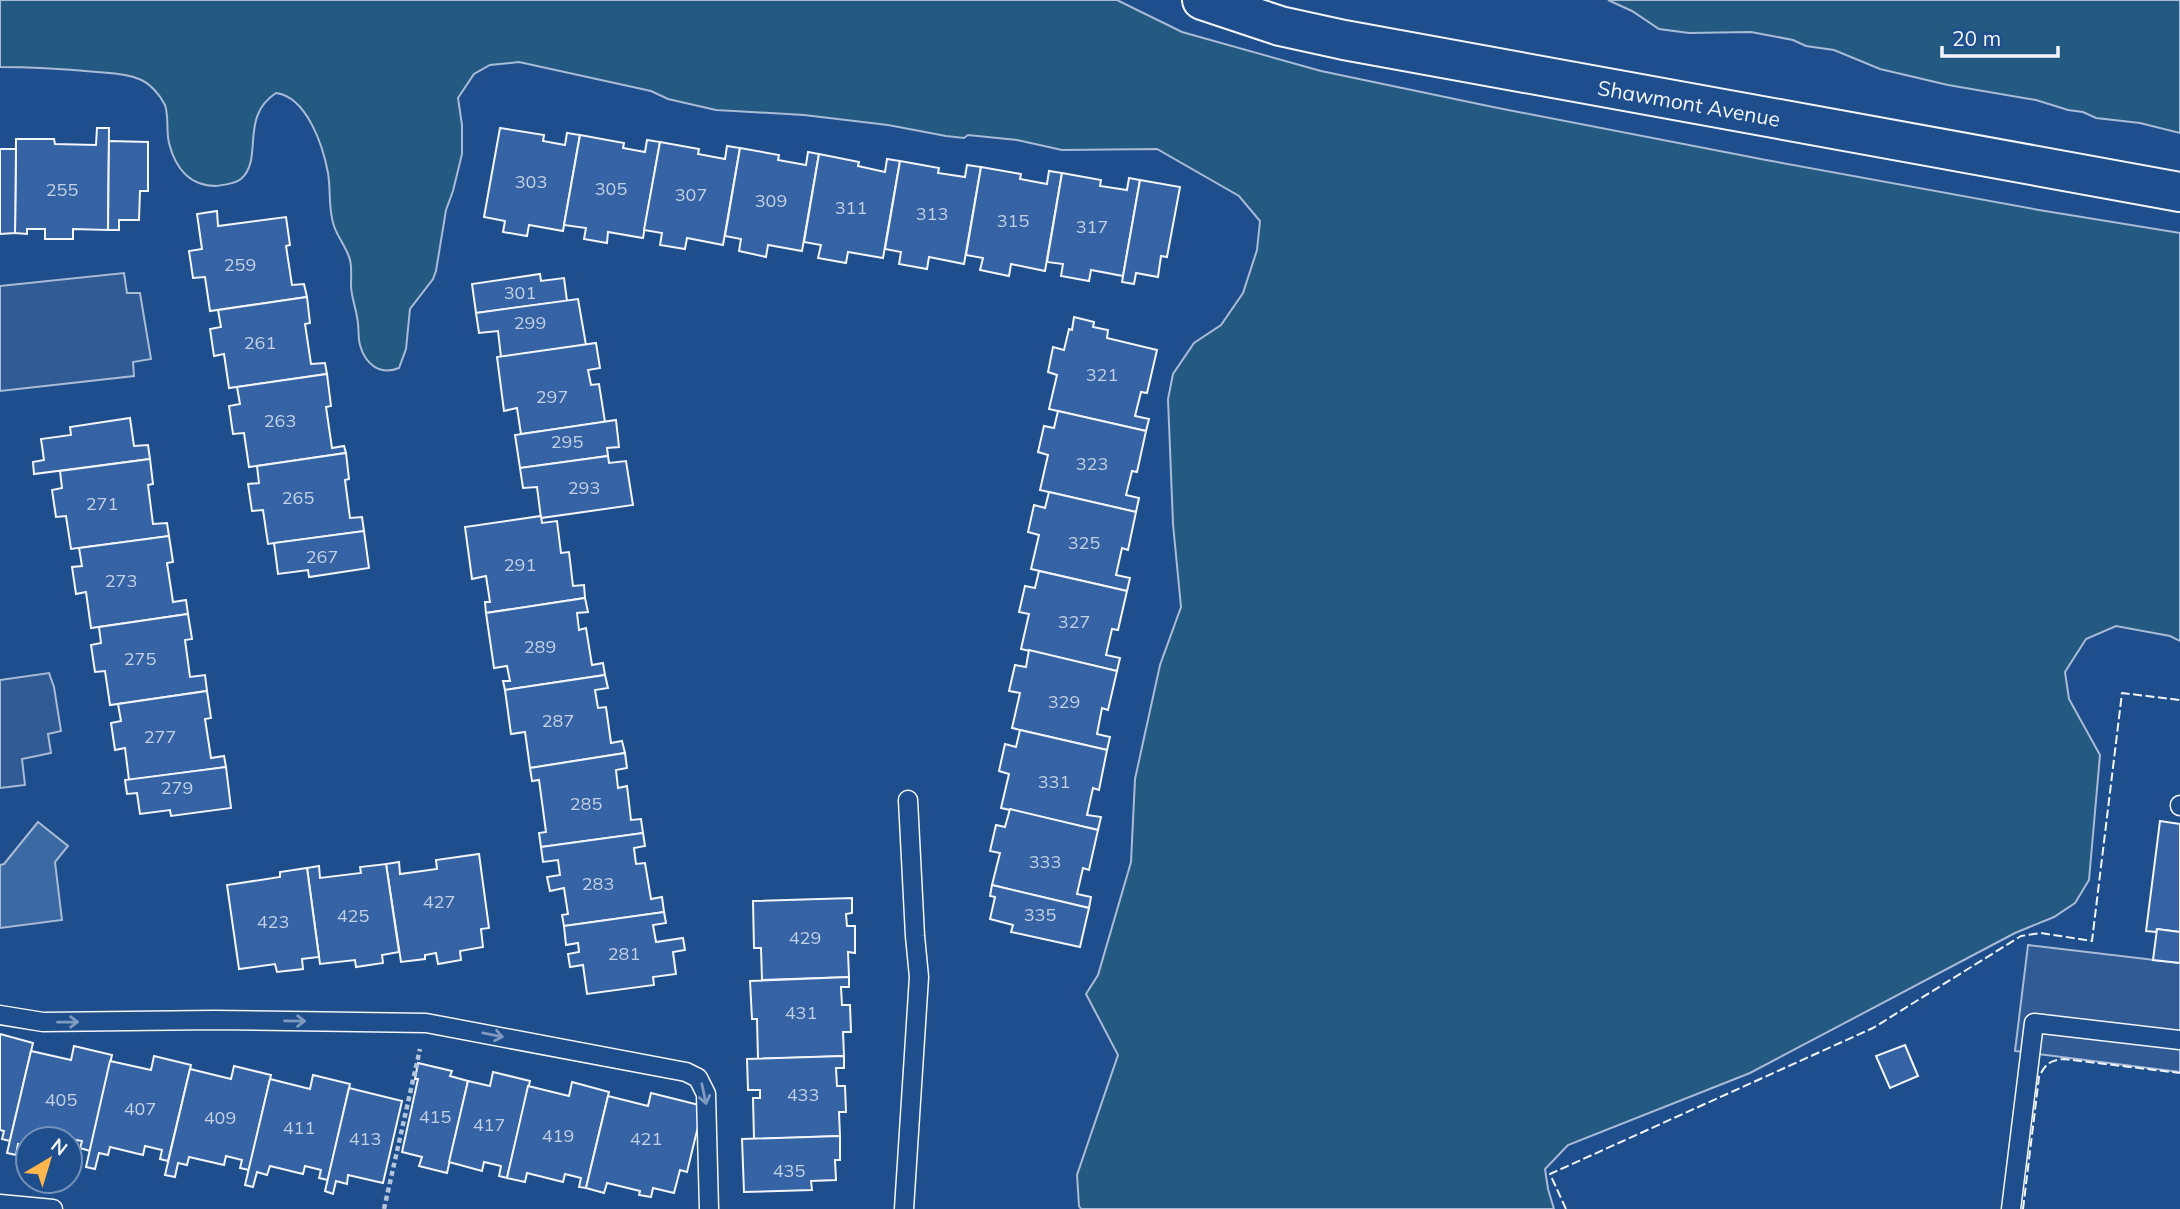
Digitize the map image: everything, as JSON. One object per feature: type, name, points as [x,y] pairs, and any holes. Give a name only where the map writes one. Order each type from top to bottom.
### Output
[{"type":"main road","name":"Shawmont Avenue","points":[[1202,0],[1280,26],[1344,40],[2180,192]]},
{"type":"lane","points":[[904,1209],[919,977],[908,800]]},
{"type":"lane","points":[[0,1015],[43,1022],[214,1020],[426,1023],[686,1072],[698,1078],[706,1094],[709,1209]]},
{"type":"lane","points":[[2011,1209],[2034,1023],[2180,1040]]},
{"type":"lane","points":[[0,1204],[53,1209]]},
{"type":"path","points":[[384,1209],[426,1023]]},
{"type":"shaded area","points":[[0,0],[1117,0],[1182,32],[1321,71],[1766,160],[2180,233],[2180,641],[2170,636],[2116,626],[2086,639],[2065,672],[2069,699],[2100,755],[2089,880],[2075,903],[2054,917],[2015,933],[1750,1073],[1568,1145],[1545,1169],[1554,1209],[1081,1209],[1077,1175],[1118,1055],[1086,994],[1098,975],[1131,862],[1135,779],[1160,665],[1181,607],[1173,524],[1168,399],[1173,374],[1194,343],[1221,325],[1243,293],[1257,250],[1260,221],[1239,196],[1157,149],[1062,150],[1017,140],[968,135],[964,138],[946,136],[888,125],[804,115],[716,110],[668,99],[651,91],[519,62],[490,65],[474,74],[458,98],[462,154],[446,210],[436,271],[410,309],[406,349],[399,368],[386,370],[374,367],[362,352],[352,292],[351,263],[332,220],[326,162],[312,124],[296,103],[287,96],[276,93],[265,103],[255,125],[248,171],[241,179],[216,186],[198,183],[185,174],[175,160],[168,138],[165,105],[143,81],[113,73],[0,67]]},
{"type":"shaded area","points":[[1608,0],[2180,0],[2180,133],[2140,123],[2096,118],[2036,100],[1948,85],[1880,69],[1834,50],[1806,46],[1793,40],[1751,32],[1689,33],[1659,29],[1632,11]]},
{"type":"shaded area","points":[[124,273],[127,293],[140,293],[151,359],[133,362],[134,376],[0,391],[0,286]]},
{"type":"shaded area","points":[[49,673],[61,731],[48,734],[51,753],[22,759],[25,785],[0,788],[0,680]]},
{"type":"shaded area","points":[[38,822],[68,846],[55,862],[62,920],[0,928],[0,865],[4,864]]},
{"type":"shaded area","points":[[2028,945],[2180,963],[2180,1072],[2015,1051]]},
{"type":"building","points":[[97,128],[109,128],[108,230],[73,229],[73,239],[45,239],[45,229],[27,229],[27,234],[15,233],[16,139],[54,139],[55,144],[96,145]]},
{"type":"building","points":[[500,128],[544,135],[543,141],[565,145],[567,133],[580,135],[563,231],[529,225],[527,236],[503,232],[505,221],[484,217]]},
{"type":"building","points":[[580,135],[624,143],[623,148],[645,152],[647,140],[660,142],[643,238],[608,232],[607,243],[584,239],[586,228],[564,225]]},
{"type":"building","points":[[109,141],[148,142],[148,191],[140,191],[139,220],[119,220],[119,230],[108,230]]},
{"type":"building","points":[[660,142],[699,149],[698,154],[725,159],[727,146],[740,148],[723,245],[687,238],[685,249],[660,245],[662,233],[644,230]]},
{"type":"building","points":[[740,148],[779,155],[778,160],[806,165],[808,152],[819,154],[802,251],[768,245],[766,257],[739,251],[741,239],[725,236]]},
{"type":"building","points":[[0,149],[16,149],[15,233],[0,234]]},
{"type":"building","points":[[819,154],[859,162],[858,166],[885,172],[887,159],[900,161],[883,258],[848,252],[846,263],[818,258],[821,245],[804,242]]},
{"type":"building","points":[[900,161],[939,168],[938,173],[965,177],[967,165],[981,167],[964,264],[929,257],[927,269],[899,264],[901,252],[885,249]]},
{"type":"building","points":[[981,167],[1021,174],[1020,179],[1047,184],[1049,171],[1062,173],[1045,271],[1011,264],[1009,276],[980,270],[983,258],[966,255]]},
{"type":"building","points":[[1062,173],[1101,180],[1100,186],[1127,190],[1129,178],[1140,180],[1123,276],[1091,270],[1089,281],[1061,276],[1063,264],[1047,262]]},
{"type":"building","points":[[1140,180],[1180,187],[1167,257],[1161,256],[1158,277],[1136,273],[1134,284],[1122,282]]},
{"type":"building","points":[[217,211],[218,226],[286,217],[290,245],[286,246],[292,285],[304,284],[307,297],[210,311],[205,277],[193,278],[189,251],[202,249],[197,214]]},
{"type":"building","points":[[540,274],[541,281],[564,278],[567,301],[476,313],[472,284]]},
{"type":"building","points":[[307,297],[310,323],[305,324],[311,364],[325,363],[327,374],[229,388],[224,354],[214,356],[210,329],[221,327],[218,310]]},
{"type":"building","points":[[578,299],[586,345],[501,357],[498,331],[479,333],[476,313]]},
{"type":"building","points":[[1074,317],[1094,322],[1093,327],[1108,330],[1107,338],[1157,350],[1147,393],[1141,392],[1135,416],[1149,419],[1146,431],[1049,409],[1057,375],[1048,372],[1053,347],[1064,350]]},
{"type":"building","points":[[596,343],[600,368],[588,370],[591,385],[599,384],[605,422],[521,434],[517,408],[504,411],[497,357]]},
{"type":"building","points":[[327,374],[331,406],[326,407],[332,448],[344,446],[346,453],[249,467],[244,433],[233,434],[229,406],[240,404],[237,387]]},
{"type":"building","points":[[1058,411],[1146,431],[1137,472],[1132,471],[1126,495],[1139,498],[1136,512],[1040,490],[1048,455],[1038,452],[1044,426],[1054,428]]},
{"type":"building","points":[[130,418],[134,446],[148,445],[150,459],[34,474],[33,462],[44,460],[41,439],[71,435],[70,427]]},
{"type":"building","points":[[616,420],[619,447],[607,448],[608,456],[520,468],[515,435]]},
{"type":"building","points":[[346,453],[349,479],[345,480],[350,518],[362,517],[364,531],[268,544],[263,510],[252,511],[248,484],[259,483],[257,466]]},
{"type":"building","points":[[608,456],[609,463],[626,461],[633,505],[541,518],[537,487],[523,488],[520,468]]},
{"type":"building","points":[[150,459],[153,484],[148,485],[153,524],[167,523],[169,536],[71,549],[66,516],[56,517],[52,490],[62,488],[60,471]]},
{"type":"building","points":[[1049,492],[1136,512],[1128,550],[1122,548],[1116,575],[1130,578],[1127,591],[1031,569],[1039,535],[1028,532],[1034,505],[1045,508]]},
{"type":"building","points":[[541,516],[542,523],[557,521],[561,553],[569,552],[573,586],[584,585],[585,598],[486,613],[485,602],[490,602],[486,576],[472,579],[465,527]]},
{"type":"building","points":[[364,531],[369,568],[309,577],[308,570],[278,574],[274,543]]},
{"type":"building","points":[[169,536],[173,562],[167,563],[173,602],[186,600],[188,614],[91,628],[86,592],[76,594],[72,567],[82,566],[79,548]]},
{"type":"building","points":[[1039,571],[1127,591],[1118,630],[1112,629],[1106,655],[1120,658],[1117,671],[1021,649],[1029,614],[1019,612],[1025,586],[1035,588]]},
{"type":"building","points":[[585,598],[588,612],[577,613],[579,630],[586,628],[592,665],[603,663],[605,675],[505,690],[503,681],[510,681],[507,666],[494,668],[486,613]]},
{"type":"building","points":[[188,614],[192,639],[185,640],[190,677],[205,675],[207,691],[110,705],[105,671],[95,672],[91,645],[101,643],[99,627]]},
{"type":"building","points":[[1029,650],[1117,671],[1108,710],[1102,708],[1097,734],[1110,737],[1107,750],[1012,728],[1020,693],[1009,691],[1015,665],[1026,667]]},
{"type":"building","points":[[605,675],[608,688],[595,690],[598,708],[606,707],[611,743],[622,741],[625,753],[530,768],[525,732],[511,734],[505,690]]},
{"type":"building","points":[[207,691],[211,718],[205,719],[211,758],[224,756],[226,767],[129,780],[125,748],[115,750],[111,723],[121,721],[118,704]]},
{"type":"building","points":[[1020,730],[1107,750],[1099,790],[1093,788],[1087,815],[1101,817],[1098,830],[1001,808],[1009,774],[999,771],[1005,744],[1016,747]]},
{"type":"building","points":[[625,753],[627,768],[616,770],[618,788],[627,786],[631,820],[641,819],[643,833],[541,847],[539,833],[546,832],[539,780],[532,781],[530,768]]},
{"type":"building","points":[[226,767],[231,808],[171,816],[170,810],[140,814],[137,793],[127,794],[125,780]]},
{"type":"building","points":[[1010,809],[1098,830],[1089,870],[1083,868],[1077,894],[1091,897],[1089,908],[992,885],[1000,853],[990,851],[996,825],[1005,827]]},
{"type":"building","points":[[2160,821],[2180,824],[2180,932],[2157,929],[2156,932],[2146,931]]},
{"type":"building","points":[[643,833],[645,846],[634,848],[636,864],[645,863],[651,899],[662,897],[664,912],[564,926],[562,915],[568,914],[564,888],[550,891],[547,877],[560,875],[558,860],[543,862],[541,847]]},
{"type":"building","points":[[479,854],[489,928],[481,929],[483,947],[460,951],[461,960],[438,964],[436,953],[425,955],[425,959],[401,962],[386,864],[399,862],[400,874],[437,869],[436,860]]},
{"type":"building","points":[[386,864],[399,952],[382,955],[383,963],[356,967],[355,960],[320,964],[307,868],[319,866],[320,878],[361,873],[360,867]]},
{"type":"building","points":[[307,868],[319,957],[302,959],[303,969],[277,972],[275,964],[239,969],[227,885],[280,877],[280,872]]},
{"type":"building","points":[[992,885],[1089,908],[1080,947],[1011,932],[1013,925],[990,919],[995,897],[990,896]]},
{"type":"building","points":[[852,898],[852,913],[846,914],[847,926],[855,926],[855,953],[848,952],[849,977],[762,980],[761,948],[754,948],[753,901]]},
{"type":"building","points":[[664,912],[666,923],[653,925],[656,942],[683,938],[685,950],[673,952],[676,974],[653,977],[654,985],[587,994],[583,965],[570,967],[568,954],[579,952],[578,943],[566,945],[564,926]]},
{"type":"building","points":[[2157,929],[2180,932],[2180,963],[2153,960]]},
{"type":"building","points":[[849,977],[849,987],[841,987],[842,1005],[850,1005],[851,1032],[843,1032],[844,1056],[758,1059],[757,1019],[752,1019],[750,981]]},
{"type":"building","points":[[0,1034],[33,1043],[10,1141],[2,1139],[4,1131],[0,1130]]},
{"type":"building","points":[[1905,1045],[1918,1076],[1890,1088],[1876,1056]]},
{"type":"building","points":[[74,1046],[112,1055],[90,1151],[84,1149],[84,1125],[14,1125],[14,1155],[7,1153],[31,1051],[71,1060]]},
{"type":"building","points":[[154,1056],[191,1065],[168,1161],[160,1159],[162,1150],[145,1146],[143,1155],[110,1147],[108,1155],[99,1153],[95,1169],[86,1167],[110,1061],[151,1070]]},
{"type":"building","points":[[844,1056],[844,1068],[836,1068],[837,1086],[845,1086],[846,1112],[839,1112],[840,1136],[754,1139],[753,1098],[760,1098],[760,1090],[748,1090],[747,1059]]},
{"type":"building","points":[[418,1063],[452,1071],[450,1076],[468,1081],[447,1173],[419,1166],[422,1157],[402,1152],[418,1079],[415,1079]]},
{"type":"building","points":[[234,1066],[271,1075],[249,1170],[240,1168],[242,1160],[226,1156],[224,1165],[189,1157],[187,1165],[178,1163],[175,1177],[165,1175],[190,1069],[231,1079]]},
{"type":"building","points":[[493,1072],[530,1081],[507,1178],[499,1176],[501,1166],[484,1162],[482,1171],[449,1162],[468,1081],[490,1086]]},
{"type":"building","points":[[313,1075],[350,1084],[328,1180],[319,1178],[321,1170],[305,1166],[303,1174],[270,1166],[267,1175],[257,1172],[253,1187],[245,1185],[270,1079],[310,1089]]},
{"type":"building","points":[[572,1082],[609,1092],[586,1188],[579,1187],[581,1178],[565,1174],[563,1182],[527,1173],[525,1182],[507,1178],[528,1086],[569,1096]]},
{"type":"building","points":[[349,1088],[402,1101],[383,1183],[348,1175],[347,1184],[336,1181],[333,1194],[325,1191]]},
{"type":"building","points":[[651,1093],[703,1106],[687,1172],[680,1170],[674,1193],[653,1188],[651,1197],[639,1195],[640,1191],[607,1183],[604,1193],[586,1188],[608,1096],[648,1106]]},
{"type":"building","points":[[840,1136],[840,1160],[835,1160],[836,1180],[811,1181],[812,1190],[744,1192],[742,1139]]},
{"type":"fence","points":[[1566,1209],[1550,1174],[1873,1028],[2021,936],[2041,933],[2092,941],[2122,693],[2180,700]]},
{"type":"fence","points":[[2023,1209],[2039,1077],[2048,1064],[2064,1059],[2180,1073]]}]
